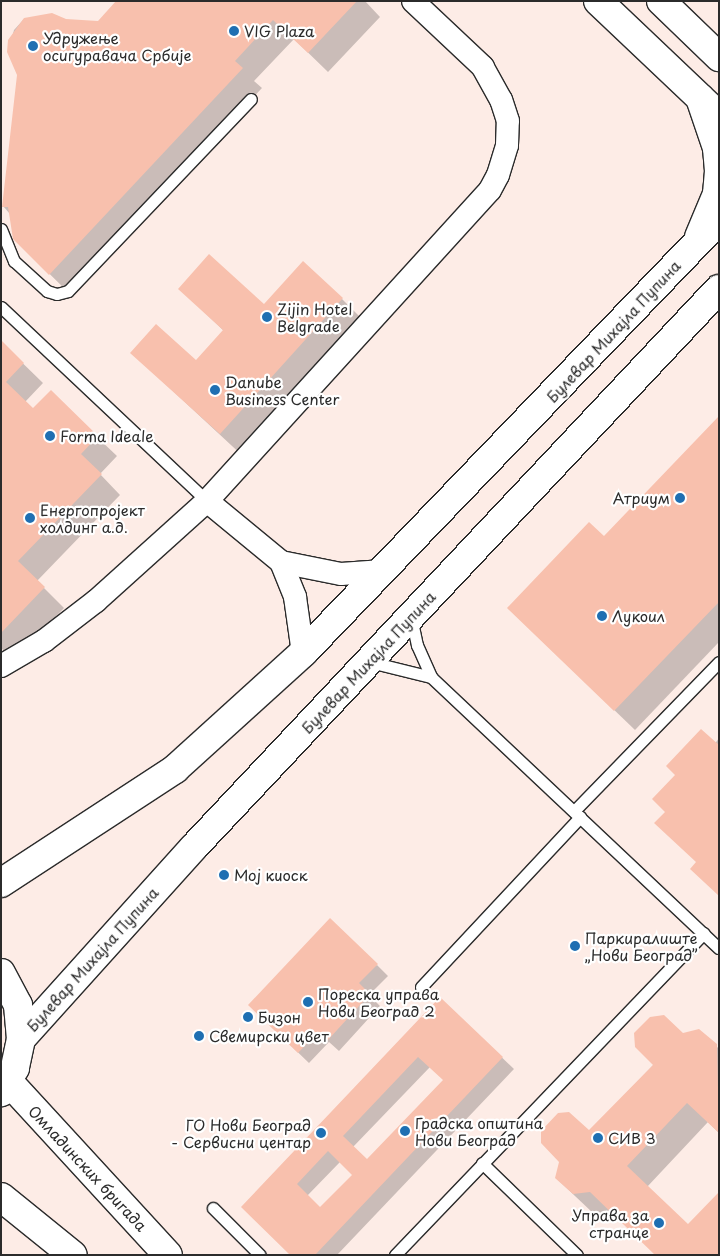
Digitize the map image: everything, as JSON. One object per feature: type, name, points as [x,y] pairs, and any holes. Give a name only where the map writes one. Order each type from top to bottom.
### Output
[{"type":"main road","points":[[598,1],[709,107],[719,171],[717,194],[695,245]]},
{"type":"main road","points":[[661,1],[719,57]]},
{"type":"main road","name":"Булевар Михајла Пупина","points":[[1,883],[175,770],[303,653],[719,220]]},
{"type":"main road","name":"Булевар Михајла Пупина","points":[[21,1039],[100,949],[719,290]]},
{"type":"main road","points":[[1,973],[18,1005],[21,1039],[5,1086]]},
{"type":"main road","name":"Омладинских бригада","points":[[5,1086],[168,1255]]},
{"type":"main road","points":[[1,1197],[73,1255]]},
{"type":"street","points":[[1,666],[44,641],[96,601],[206,501],[490,190],[498,175],[507,145],[508,121],[501,100],[483,67],[413,1]]},
{"type":"street","points":[[206,501],[281,562],[340,574],[383,571]]},
{"type":"street","points":[[281,562],[296,597],[303,653]]},
{"type":"lane","points":[[1,229],[14,261],[47,291],[57,294],[68,291],[251,99]]},
{"type":"lane","points":[[1,308],[206,501]]},
{"type":"lane","points":[[411,616],[417,645],[431,676],[719,948]]},
{"type":"lane","points":[[369,661],[431,676]]},
{"type":"lane","points":[[421,987],[577,814],[719,662]]},
{"type":"lane","points":[[394,1255],[704,934]]},
{"type":"lane","points":[[482,1163],[577,1255]]},
{"type":"lane","points":[[214,1208],[260,1255]]},
{"type":"building","points":[[116,1],[357,1],[308,53],[273,20],[235,61],[243,68],[49,275],[13,239],[8,207],[2,207],[17,75],[7,52],[8,40],[24,18],[52,13],[66,19],[98,21]]},
{"type":"building","points":[[209,254],[264,304],[303,261],[343,298],[220,434],[130,353],[156,324],[196,360],[223,330],[178,289]]},
{"type":"building","name":"Енергопројект холдинг а.д.","points":[[1,340],[24,363],[6,382],[33,408],[51,390],[98,436],[81,454],[102,474],[18,561],[45,587],[1,633]]},
{"type":"building","points":[[719,416],[719,602],[614,711],[507,608],[589,522],[604,536]]},
{"type":"building","points":[[701,729],[719,745],[719,896],[690,869],[696,862],[654,823],[665,812],[652,799],[675,775],[666,766]]},
{"type":"building","points":[[330,918],[378,964],[359,983],[370,994],[327,1041],[318,1032],[298,1053],[248,1005]]},
{"type":"building","points":[[440,997],[503,1057],[315,1255],[290,1255],[241,1207]],"holes":[[[418,1057],[443,1080],[367,1159],[343,1136]],[[328,1151],[352,1175],[320,1207],[297,1184]]]},
{"type":"building","name":"СИВ 3","points":[[664,1015],[683,1033],[699,1029],[717,1044],[719,1133],[687,1103],[627,1166],[688,1224],[719,1192],[719,1255],[655,1255],[590,1192],[573,1194],[555,1178],[559,1162],[541,1143],[541,1131],[558,1113],[569,1112],[589,1130],[653,1065],[635,1047],[634,1033],[650,1017]]},
{"type":"place","name":"VIG Plaza","points":[[234,31]]},
{"type":"place","name":"Удружење осигуравача Србије","points":[[33,46]]},
{"type":"place","name":"Zijin Hotel Belgrade","points":[[267,317]]},
{"type":"place","name":"Danube Business Center","points":[[215,390]]},
{"type":"place","name":"Forma Ideale","points":[[50,436]]},
{"type":"place","name":"Атриум","points":[[680,498]]},
{"type":"place","name":"Енергопројект холдинг а.д.","points":[[30,518]]},
{"type":"place","name":"Лукоил","points":[[602,616]]},
{"type":"place","name":"Мој киоск","points":[[224,875]]},
{"type":"place","name":"Паркиралиште „Нови Београд”","points":[[575,946]]},
{"type":"place","name":"Пореска управа Нови Београд 2","points":[[308,1002]]},
{"type":"place","name":"Бизон","points":[[248,1017]]},
{"type":"place","name":"Свемирски цвет","points":[[199,1036]]},
{"type":"place","name":"Градска општина Нови Београд","points":[[405,1131]]},
{"type":"place","name":"ГО Нови Београд - Сервисни центар","points":[[321,1133]]},
{"type":"place","name":"СИВ 3","points":[[598,1138]]},
{"type":"place","name":"Управа за странце","points":[[659,1223]]}]
